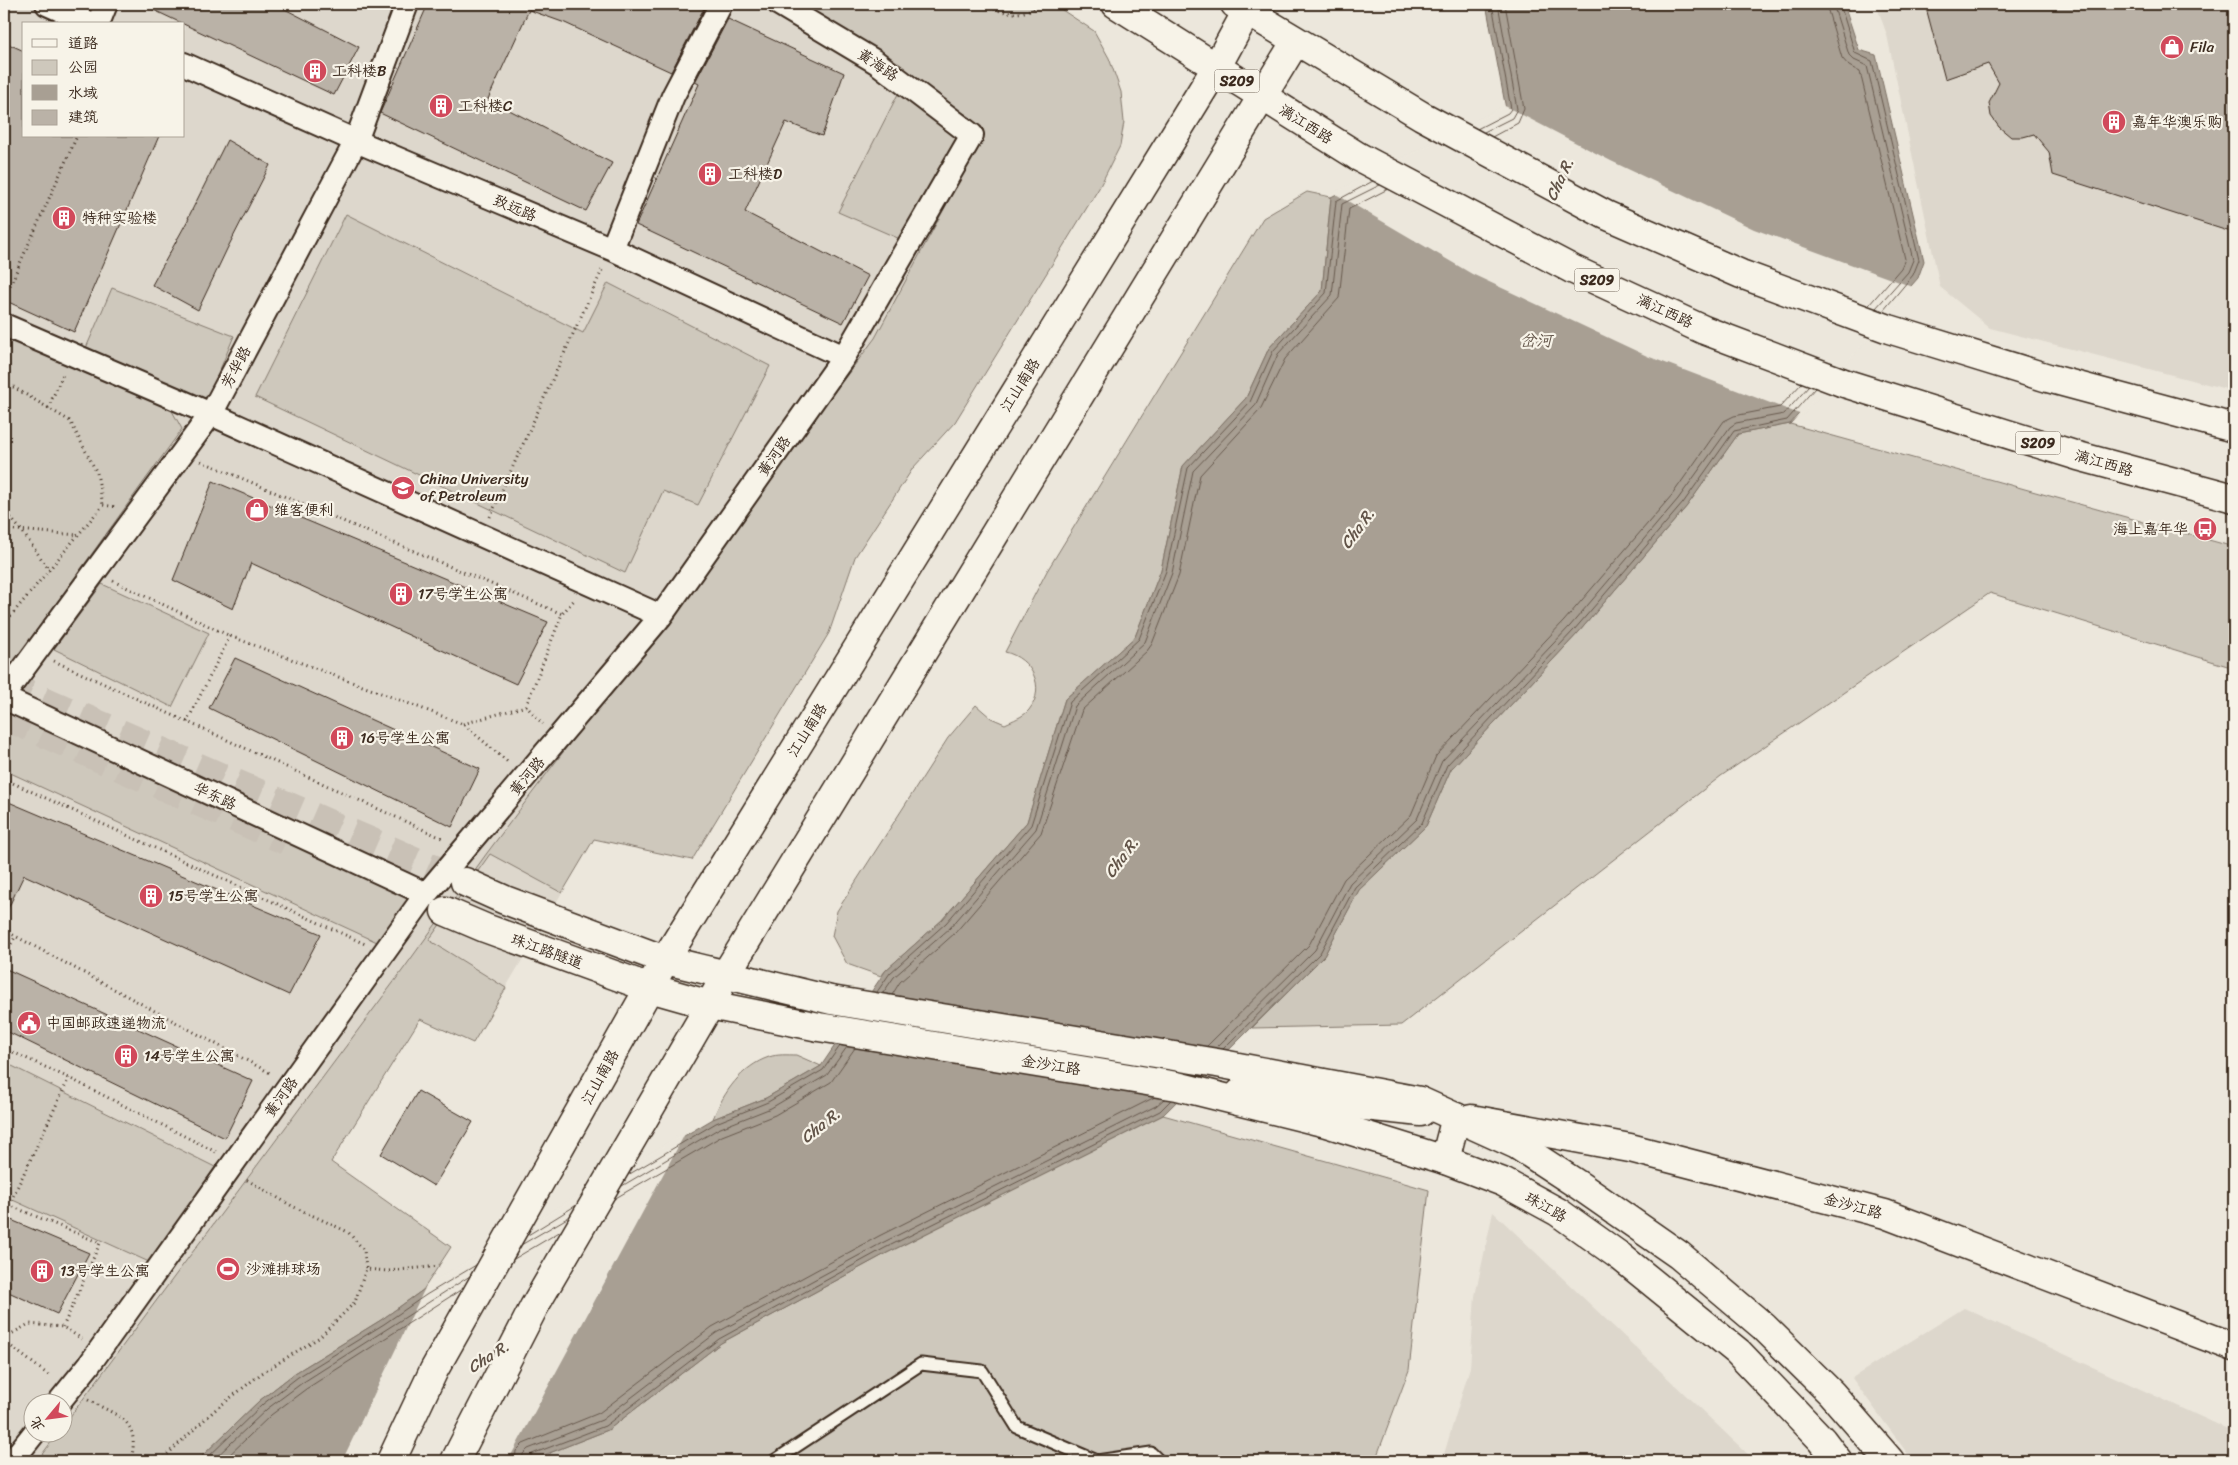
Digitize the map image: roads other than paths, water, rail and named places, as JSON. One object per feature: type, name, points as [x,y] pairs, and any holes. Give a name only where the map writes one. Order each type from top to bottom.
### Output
[{"type":"main road","name":"漓江西路","points":[[1116,4],[1359,157],[1572,269],[1704,330],[1844,383],[2078,456],[2234,498]]},
{"type":"main road","name":"江山南路","points":[[392,1461],[434,1370],[665,960],[1216,68],[1241,8]]},
{"type":"main road","points":[[1241,8],[1422,116],[1606,215],[1741,274],[1889,329],[2048,378],[2234,428]]},
{"type":"main road","points":[[455,1461],[534,1306],[710,1005],[726,974],[1296,41]]},
{"type":"main road","points":[[465,882],[506,900],[665,960]]},
{"type":"main road","name":"珠江路隧道","points":[[436,902],[485,928],[650,988]]},
{"type":"main road","name":"金沙江路","points":[[665,960],[831,1000],[1216,1063],[1420,1102],[1456,1116]]},
{"type":"main road","name":"金沙江路","points":[[650,988],[710,1005],[818,1026],[1177,1086],[1456,1116],[1630,1148],[1885,1214],[2234,1348]]},
{"type":"main road","name":"珠江路","points":[[1177,1086],[1326,1123],[1445,1160],[1503,1182],[1558,1212],[1621,1257],[1738,1352],[1822,1440],[1838,1461]]},
{"type":"main road","points":[[1445,1160],[1456,1116],[1517,1145],[1580,1186],[1679,1255],[1764,1327],[1824,1386],[1890,1461]]},
{"type":"street","points":[[47,4],[88,22]]},
{"type":"street","points":[[99,22],[106,4]]},
{"type":"street","name":"芳华路","points":[[4,696],[210,414],[356,141],[407,4]]},
{"type":"street","points":[[612,249],[673,96],[721,4]]},
{"type":"street","name":"黄海路","points":[[779,4],[876,62],[972,134]]},
{"type":"street","name":"致远路","points":[[185,64],[356,141],[612,249],[844,357]]},
{"type":"street","name":"黄河路","points":[[67,1392],[384,953],[436,902],[465,849],[661,616],[844,357],[972,134]]},
{"type":"street","points":[[4,325],[210,414],[661,616]]},
{"type":"street","name":"华东路","points":[[4,696],[436,902]]},
{"type":"street","points":[[12,1461],[27,1442]]},
{"type":"lane","points":[[774,1461],[921,1364],[982,1371],[1017,1427],[1097,1461],[1151,1453],[1159,1461]]},
{"type":"water","name":"岔河","points":[[1486,4],[1844,4],[1859,50],[1876,55],[1924,261],[1918,278],[1790,424],[1738,434],[1687,506],[1578,633],[1451,769],[1426,826],[1359,890],[1324,956],[1163,1115],[887,1253],[721,1343],[608,1430],[529,1461],[197,1461],[259,1401],[295,1373],[381,1320],[423,1290],[713,1119],[766,1098],[821,1066],[886,970],[942,920],[1027,822],[1065,699],[1135,637],[1161,570],[1183,466],[1246,398],[1269,348],[1322,291],[1331,197],[1506,109]]},
{"type":"tunnel","points":[[4,683],[465,882]]},
{"type":"tunnel","points":[[4,716],[286,841]]},
{"type":"place","name":"Fila","points":[[2172,47]]},
{"type":"place","name":"工科楼B","points":[[315,71]]},
{"type":"place","name":"工科楼C","points":[[441,106]]},
{"type":"place","name":"嘉年华澳乐购","points":[[2114,122]]},
{"type":"place","name":"工科楼D","points":[[710,174]]},
{"type":"place","name":"特种实验楼","points":[[64,218]]},
{"type":"place","name":"China University of Petroleum","points":[[403,488]]},
{"type":"place","name":"维客便利","points":[[257,510]]},
{"type":"place","name":"海上嘉年华","points":[[2205,529]]},
{"type":"place","name":"17号学生公寓","points":[[401,594]]},
{"type":"place","name":"16号学生公寓","points":[[342,738]]},
{"type":"place","name":"15号学生公寓","points":[[151,896]]},
{"type":"place","name":"中国邮政速递物流","points":[[29,1023]]},
{"type":"place","name":"14号学生公寓","points":[[126,1056]]},
{"type":"place","name":"沙滩排球场","points":[[228,1269]]},
{"type":"place","name":"13号学生公寓","points":[[42,1271]]},
{"type":"water label","name":"Cha R.","points":[[1559,179]]},
{"type":"water label","name":"Cha R.","points":[[1357,528]]},
{"type":"water label","name":"Cha R.","points":[[1121,857]]},
{"type":"water label","name":"Cha R.","points":[[820,1125]]},
{"type":"water label","name":"Cha R.","points":[[488,1356]]}]
